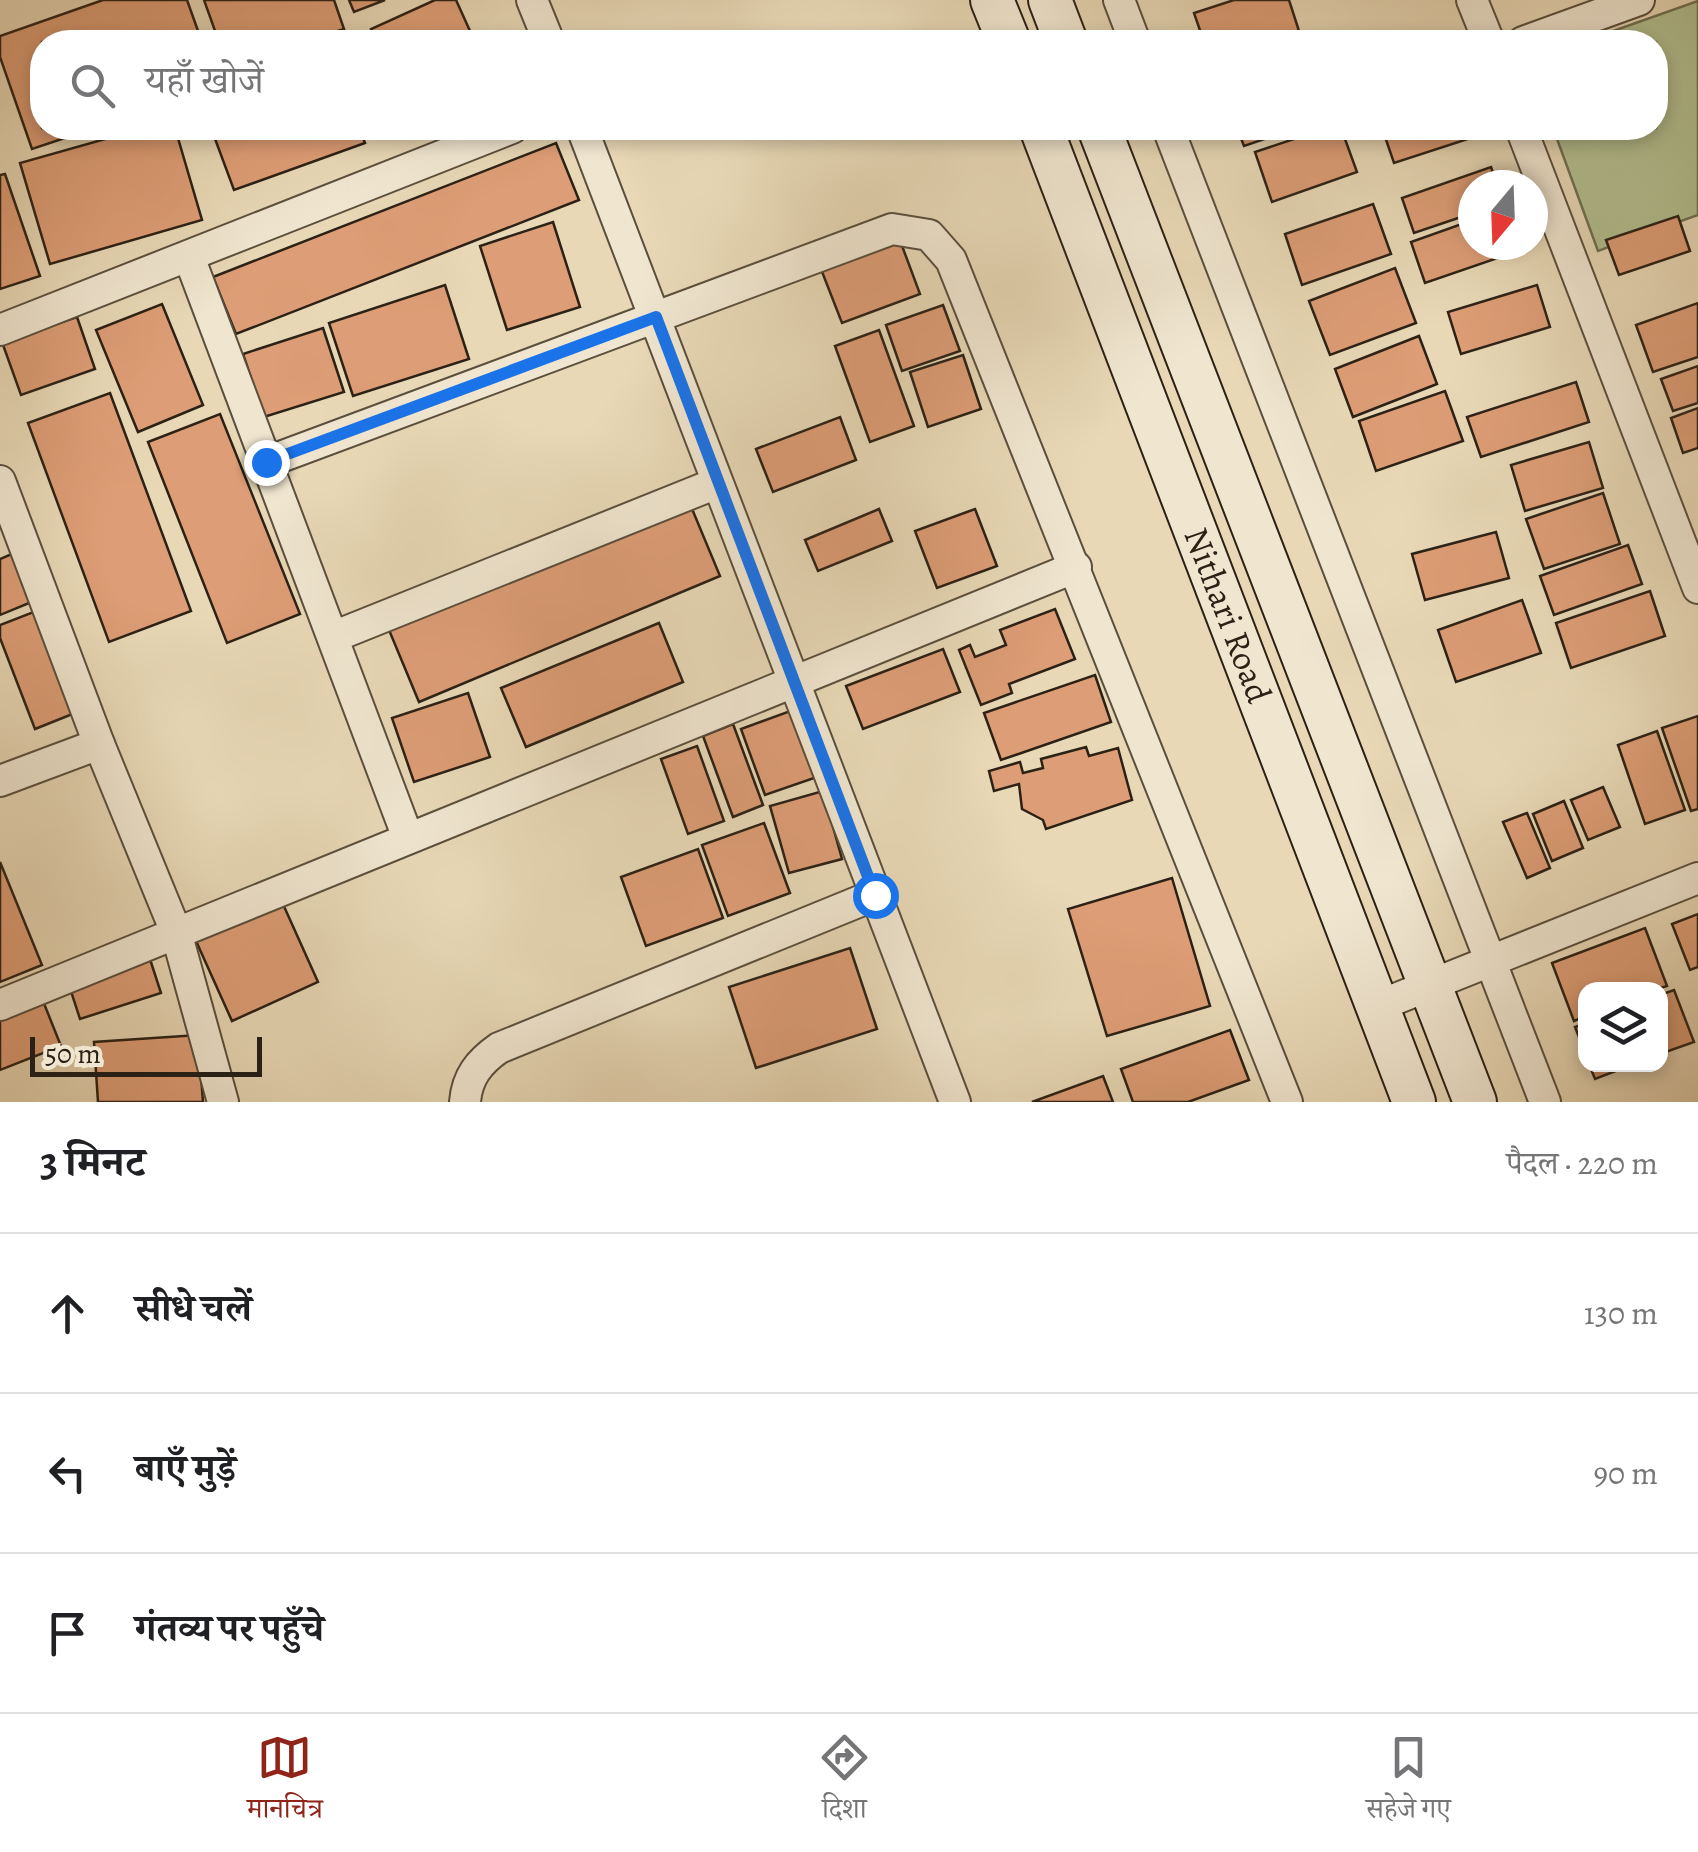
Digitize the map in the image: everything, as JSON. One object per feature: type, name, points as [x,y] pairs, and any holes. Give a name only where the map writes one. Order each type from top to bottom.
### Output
[{"type":"street","points":[[532,0],[544,30]]},
{"type":"street","points":[[992,0],[1003,30]]},
{"type":"street","points":[[1050,0],[1061,30]]},
{"type":"street","points":[[1119,0],[1130,30]]},
{"type":"street","points":[[1472,0],[1484,30]]},
{"type":"street","points":[[1556,30],[1639,0]]},
{"type":"street","points":[[0,330],[482,140]]},
{"type":"street","points":[[587,140],[955,1102]]},
{"type":"street","name":"Nithari Road","points":[[1046,140],[1414,1102]]},
{"type":"street","name":"Nithari Road","points":[[1104,140],[1475,1102]]},
{"type":"street","points":[[1173,140],[1545,1102]]},
{"type":"street","points":[[1526,140],[1698,588]]},
{"type":"street","points":[[266,462],[892,229],[929,235],[951,260],[1286,1102]]},
{"type":"street","points":[[189,257],[408,838]]},
{"type":"street","points":[[0,482],[7,521],[176,932],[223,1102]]},
{"type":"street","points":[[332,637],[718,483]]},
{"type":"street","points":[[0,1005],[1076,567]]},
{"type":"street","points":[[0,781],[99,744]]},
{"type":"street","points":[[1378,1006],[1698,878]]},
{"type":"street","points":[[465,1102],[478,1063],[499,1048],[875,895]]},
{"type":"green space","points":[[1698,1],[1698,215],[1598,251],[1557,140],[1668,140],[1668,30],[1616,30]]},
{"type":"building","points":[[103,0],[187,0],[198,30],[30,30],[30,140],[59,140],[32,149],[0,57],[0,36]]},
{"type":"building","points":[[204,0],[334,0],[344,29],[341,30],[215,30]]},
{"type":"building","points":[[349,0],[385,0],[354,12]]},
{"type":"building","points":[[435,0],[456,0],[470,30],[371,30]]},
{"type":"building","points":[[1234,0],[1289,0],[1299,30],[1200,30],[1194,13]]},
{"type":"building","points":[[101,140],[179,140],[202,220],[50,264],[20,163]]},
{"type":"building","points":[[215,140],[365,143],[234,190]]},
{"type":"building","points":[[1291,140],[1345,140],[1357,172],[1272,202],[1255,152]]},
{"type":"building","points":[[1386,140],[1465,140],[1394,163]]},
{"type":"building","points":[[556,143],[579,200],[236,334],[213,277]]},
{"type":"building","points":[[5,174],[40,276],[0,289],[0,175]]},
{"type":"building","points":[[1458,178],[1458,218],[1414,233],[1402,198]]},
{"type":"building","points":[[1373,204],[1391,254],[1302,285],[1285,234]]},
{"type":"building","points":[[1678,216],[1690,251],[1619,275],[1606,240]]},
{"type":"building","points":[[553,222],[580,307],[507,330],[480,246]]},
{"type":"building","points":[[1458,225],[1458,260],[1492,260],[1425,283],[1411,242]]},
{"type":"building","points":[[898,235],[920,294],[842,323],[819,264]]},
{"type":"building","points":[[1395,268],[1416,323],[1330,355],[1309,301]]},
{"type":"building","points":[[445,285],[469,359],[353,396],[329,323]]},
{"type":"building","points":[[1537,285],[1550,327],[1461,354],[1448,312]]},
{"type":"building","points":[[1698,303],[1698,357],[1653,372],[1636,325]]},
{"type":"building","points":[[162,304],[203,405],[138,432],[96,330]]},
{"type":"building","points":[[943,305],[960,351],[902,371],[886,325]]},
{"type":"building","points":[[77,317],[95,369],[21,395],[2,342]]},
{"type":"building","points":[[323,328],[344,392],[264,417],[243,354]]},
{"type":"building","points":[[879,330],[914,426],[870,442],[835,346]]},
{"type":"building","points":[[1419,336],[1437,384],[1353,417],[1335,369]]},
{"type":"building","points":[[963,355],[981,409],[928,427],[910,372]]},
{"type":"building","points":[[1698,366],[1698,403],[1673,411],[1661,379]]},
{"type":"building","points":[[1576,382],[1589,422],[1481,457],[1467,417]]},
{"type":"building","points":[[1445,391],[1463,441],[1376,471],[1359,421]]},
{"type":"building","points":[[110,393],[191,611],[109,642],[28,423]]},
{"type":"building","points":[[1698,408],[1698,448],[1683,453],[1671,418]]},
{"type":"building","points":[[220,414],[300,614],[227,643],[148,442]]},
{"type":"building","points":[[840,417],[856,460],[773,492],[756,449]]},
{"type":"building","points":[[1589,442],[1603,488],[1525,511],[1511,465]]},
{"type":"building","points":[[1603,493],[1620,544],[1544,569],[1526,519]]},
{"type":"building","points":[[690,504],[720,576],[419,702],[389,630]]},
{"type":"building","points":[[879,509],[892,541],[818,571],[805,540]]},
{"type":"building","points":[[975,509],[997,566],[937,588],[915,531]]},
{"type":"building","points":[[1496,532],[1509,578],[1425,600],[1412,554]]},
{"type":"building","points":[[1628,545],[1642,584],[1554,615],[1540,576]]},
{"type":"building","points":[[14,553],[34,601],[0,615],[0,559]]},
{"type":"building","points":[[1650,591],[1665,636],[1571,668],[1556,623]]},
{"type":"building","points":[[1522,600],[1541,653],[1456,682],[1438,630]]},
{"type":"building","points":[[1055,609],[1075,659],[1009,684],[1012,693],[981,705],[959,650],[970,645],[975,657],[1006,645],[1000,630]]},
{"type":"building","points":[[36,611],[75,713],[35,729],[0,638],[0,625]]},
{"type":"building","points":[[659,623],[683,682],[526,747],[501,688]]},
{"type":"building","points":[[943,649],[960,692],[863,729],[846,686]]},
{"type":"building","points":[[1095,675],[1111,722],[1001,760],[984,713]]},
{"type":"building","points":[[468,693],[490,757],[414,782],[392,718]]},
{"type":"building","points":[[793,710],[817,777],[765,795],[741,729]]},
{"type":"building","points":[[1698,716],[1698,809],[1691,811],[1662,728]]},
{"type":"building","points":[[733,724],[763,805],[733,817],[703,736]]},
{"type":"building","points":[[1657,731],[1685,810],[1645,824],[1618,745]]},
{"type":"building","points":[[697,746],[724,821],[688,834],[661,759]]},
{"type":"building","points":[[1086,747],[1089,756],[1118,748],[1132,800],[1046,829],[1043,820],[1022,809],[1019,784],[994,791],[989,771],[1020,762],[1023,773],[1043,768],[1041,759]]},
{"type":"building","points":[[1603,787],[1620,827],[1588,840],[1571,800]]},
{"type":"building","points":[[823,791],[842,859],[789,873],[770,806]]},
{"type":"building","points":[[1564,801],[1583,848],[1552,861],[1533,814]]},
{"type":"building","points":[[1527,813],[1550,868],[1527,878],[1503,822]]},
{"type":"building","points":[[764,823],[790,893],[728,916],[702,845]]},
{"type":"building","points":[[698,849],[723,918],[646,946],[621,877]]},
{"type":"building","points":[[0,862],[42,965],[0,982]]},
{"type":"building","points":[[1172,878],[1210,1006],[1107,1036],[1068,909]]},
{"type":"building","points":[[278,893],[318,982],[232,1021],[192,932]]},
{"type":"building","points":[[1698,914],[1698,967],[1690,970],[1672,924]]},
{"type":"building","points":[[1645,928],[1665,982],[1578,982],[1578,1019],[1574,1021],[1552,963]]},
{"type":"building","points":[[850,948],[877,1029],[756,1068],[729,987]]},
{"type":"building","points":[[148,953],[161,993],[80,1019],[67,979]]},
{"type":"building","points":[[1674,990],[1694,1042],[1668,1051],[1668,992]]},
{"type":"building","points":[[41,996],[61,1046],[0,1070],[0,1013]]},
{"type":"building","points":[[1230,1030],[1249,1080],[1188,1102],[1133,1102],[1121,1069]]},
{"type":"building","points":[[198,1035],[203,1102],[98,1102],[94,1042]]},
{"type":"building","points":[[1592,1072],[1613,1072],[1595,1079]]},
{"type":"building","points":[[1103,1076],[1113,1102],[1032,1102]]},
{"type":"route","points":[[266,462],[656,317],[875,895]]}]
